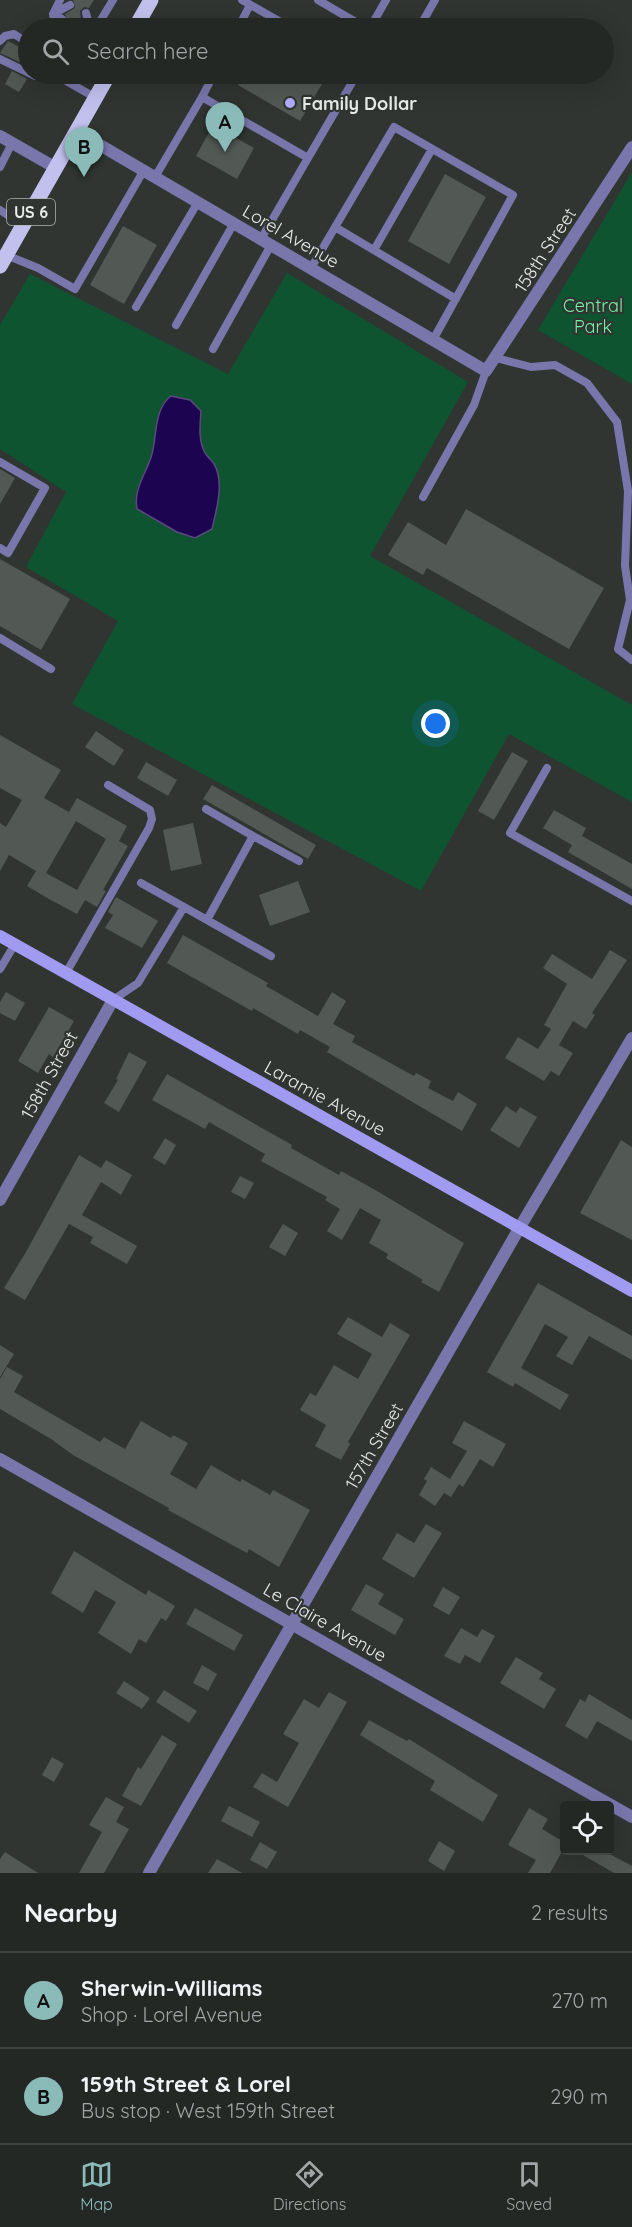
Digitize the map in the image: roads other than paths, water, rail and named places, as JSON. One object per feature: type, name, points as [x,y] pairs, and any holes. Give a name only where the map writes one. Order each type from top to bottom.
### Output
[{"type":"main road","points":[[141,18],[151,0]]},
{"type":"main road","name":"US 6","points":[[2,258],[104,84]]},
{"type":"street","name":"Lorel Avenue","points":[[76,131],[486,371]]},
{"type":"street","points":[[0,136],[56,168]]},
{"type":"street","name":"158th Street","points":[[486,371],[632,147]]},
{"type":"street","name":"Laramie Avenue","points":[[0,936],[632,1291]]},
{"type":"street","name":"158th Street","points":[[0,1200],[113,1000]]},
{"type":"street","name":"157th Street","points":[[149,1873],[520,1227],[632,1038]]},
{"type":"street","name":"Le Claire Avenue","points":[[0,1459],[632,1816]]},
{"type":"lane","points":[[53,18],[52,14],[60,0]]},
{"type":"lane","points":[[102,18],[112,0]]},
{"type":"lane","points":[[242,0],[273,18]]},
{"type":"lane","points":[[318,0],[353,18]]},
{"type":"lane","points":[[377,18],[386,0]]},
{"type":"lane","points":[[425,18],[435,0]]},
{"type":"lane","points":[[52,14],[70,5]]},
{"type":"lane","points":[[243,18],[250,5]]},
{"type":"lane","points":[[86,13],[87,18]]},
{"type":"lane","points":[[52,14],[60,18]]},
{"type":"lane","points":[[0,41],[5,36],[14,34],[18,37]]},
{"type":"lane","points":[[0,59],[18,68]]},
{"type":"lane","points":[[72,84],[96,98]]},
{"type":"lane","points":[[155,177],[209,84]]},
{"type":"lane","points":[[213,349],[308,158],[351,84]]},
{"type":"lane","points":[[202,97],[308,158]]},
{"type":"lane","points":[[311,268],[394,127],[513,195],[433,340]]},
{"type":"lane","points":[[0,167],[12,143]]},
{"type":"lane","points":[[374,250],[432,149]]},
{"type":"lane","points":[[2,258],[38,268],[75,289],[144,170]]},
{"type":"lane","points":[[136,307],[198,202]]},
{"type":"lane","points":[[0,210],[23,225]]},
{"type":"lane","points":[[176,325],[234,223]]},
{"type":"lane","points":[[335,227],[456,299]]},
{"type":"lane","points":[[496,358],[531,367],[555,365],[587,383],[617,422],[628,491],[625,566],[630,600],[618,649],[632,660]]},
{"type":"lane","points":[[423,497],[474,405],[486,371]]},
{"type":"lane","points":[[0,462],[45,488],[8,554],[0,549]]},
{"type":"lane","points":[[0,638],[51,669]]},
{"type":"lane","points":[[548,768],[510,833],[632,901]]},
{"type":"lane","points":[[66,973],[152,819],[150,810],[108,785]]},
{"type":"lane","points":[[206,809],[299,861]]},
{"type":"lane","points":[[207,920],[253,836]]},
{"type":"lane","points":[[141,883],[271,956]]},
{"type":"lane","points":[[113,1000],[138,983],[184,907]]},
{"type":"lane","points":[[0,969],[15,944]]},
{"type":"place","name":"Family Dollar","points":[[290,103]]},
{"type":"place","name":"Sherwin-Williams","points":[[225,152]]},
{"type":"place","name":"159th Street & Lorel","points":[[84,177]]},
{"type":"park label","name":"Central Park","points":[[593,315]]}]
